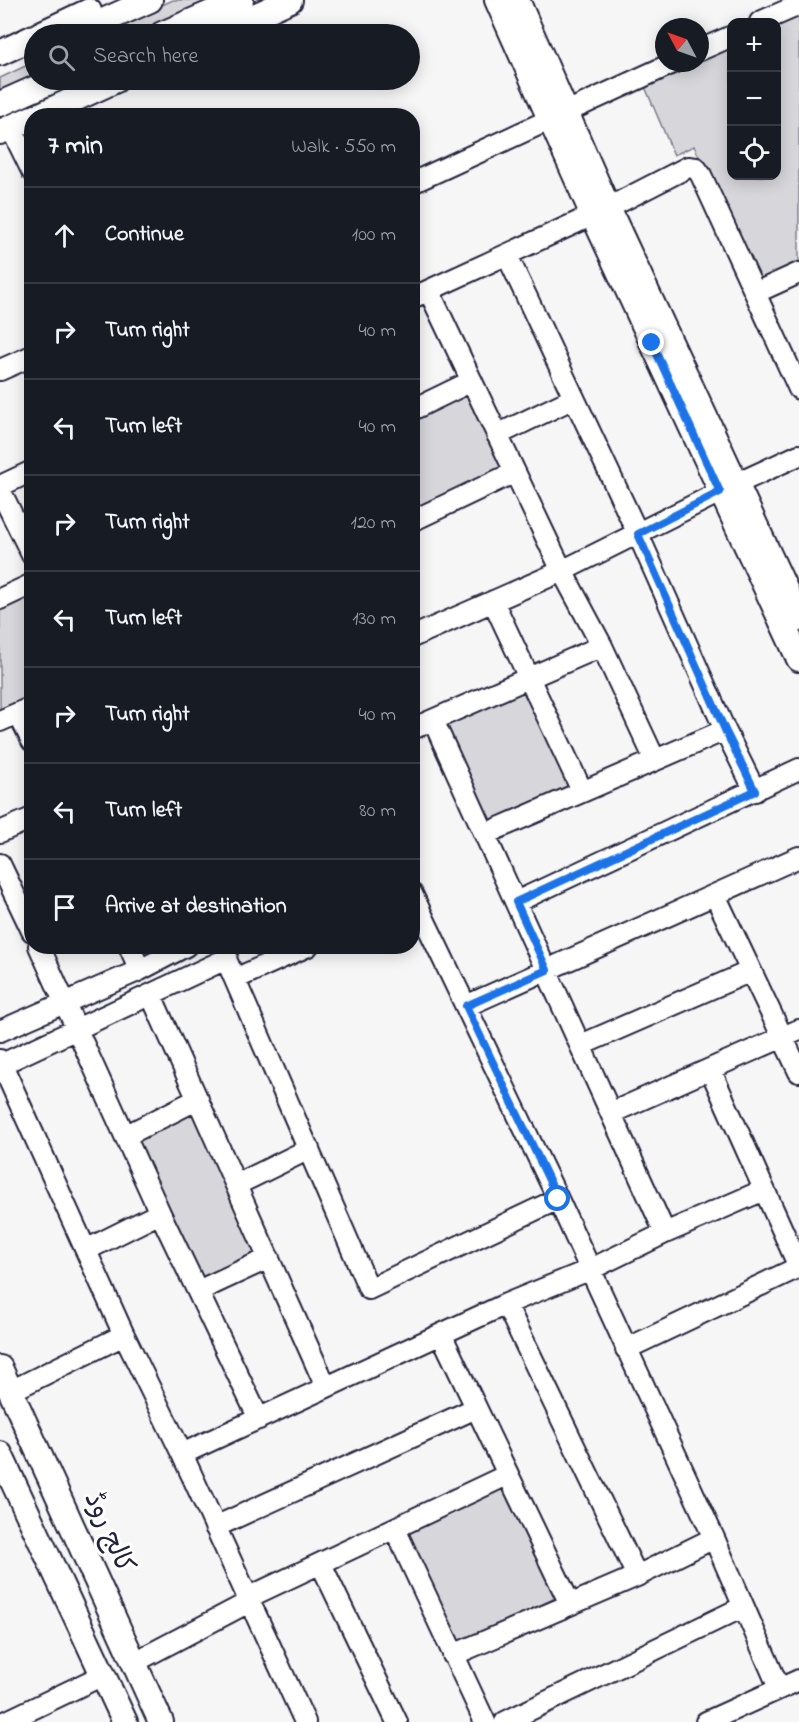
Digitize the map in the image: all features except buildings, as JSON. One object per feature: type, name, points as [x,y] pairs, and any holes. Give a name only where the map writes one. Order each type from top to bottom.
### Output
[{"type":"main road","points":[[61,24],[114,0]]},
{"type":"main road","points":[[78,16],[150,0]]},
{"type":"main road","points":[[185,24],[241,0]]},
{"type":"main road","points":[[237,24],[290,0]]},
{"type":"main road","points":[[497,0],[558,116],[728,488],[799,659]]},
{"type":"main road","points":[[517,0],[558,116]]},
{"type":"main road","points":[[0,54],[24,42]]},
{"type":"main road","points":[[0,68],[24,57]]},
{"type":"main road","points":[[0,104],[32,90]]},
{"type":"main road","points":[[56,108],[95,90]]},
{"type":"main road","points":[[728,488],[799,619]]},
{"type":"main road","name":"کالج روڈ","points":[[0,1368],[161,1722]]},
{"type":"main road","points":[[0,1454],[125,1722]]},
{"type":"street","points":[[769,18],[799,4]]},
{"type":"street","points":[[709,46],[727,38]]},
{"type":"street","points":[[420,179],[655,71]]},
{"type":"street","points":[[14,126],[24,151]]},
{"type":"street","points":[[656,760],[602,646],[562,571],[472,381],[421,294],[601,212],[688,167],[696,168],[799,389]]},
{"type":"street","points":[[507,255],[755,791]]},
{"type":"street","points":[[755,293],[799,273]]},
{"type":"street","points":[[0,370],[24,360]]},
{"type":"street","points":[[420,406],[472,381]]},
{"type":"street","points":[[497,435],[574,398]]},
{"type":"street","points":[[420,629],[494,601],[562,571],[799,455]]},
{"type":"street","points":[[420,517],[515,472]]},
{"type":"street","points":[[24,475],[0,488],[24,538]]},
{"type":"street","points":[[0,599],[24,588]]},
{"type":"street","points":[[494,601],[582,791]]},
{"type":"street","points":[[420,726],[602,646]]},
{"type":"street","points":[[0,721],[24,710]]},
{"type":"street","points":[[433,720],[665,1233]]},
{"type":"street","points":[[485,834],[725,730]]},
{"type":"street","points":[[516,902],[799,769]]},
{"type":"street","points":[[0,832],[24,822]]},
{"type":"street","points":[[0,864],[24,914]]},
{"type":"street","points":[[466,1006],[715,895],[797,865]]},
{"type":"street","points":[[715,895],[751,971],[791,1033],[799,1072]]},
{"type":"street","points":[[420,912],[558,1199],[714,1538],[779,1688]]},
{"type":"street","points":[[43,954],[160,1213],[259,1419]]},
{"type":"street","points":[[133,954],[140,970]]},
{"type":"street","points":[[0,1031],[140,970],[171,954]]},
{"type":"street","points":[[225,954],[151,995],[1,1063],[124,1335],[182,1454],[305,1722]]},
{"type":"street","points":[[227,954],[235,979],[369,1289],[558,1199]]},
{"type":"street","points":[[235,979],[290,954]]},
{"type":"street","points":[[581,1045],[751,971]]},
{"type":"street","points":[[151,995],[326,1387]]},
{"type":"street","points":[[611,1113],[791,1033]]},
{"type":"street","points":[[626,1349],[799,1267],[710,1069]]},
{"type":"street","points":[[125,1136],[198,1100]]},
{"type":"street","points":[[236,1185],[309,1149]]},
{"type":"street","points":[[182,1454],[506,1304],[589,1270],[665,1233],[764,1190]]},
{"type":"street","points":[[86,1250],[160,1213]]},
{"type":"street","points":[[198,1291],[268,1258]]},
{"type":"street","points":[[506,1304],[637,1576]]},
{"type":"street","points":[[441,1334],[570,1604]]},
{"type":"street","points":[[11,1391],[124,1335]]},
{"type":"street","points":[[215,1527],[476,1408]]},
{"type":"street","points":[[133,1663],[248,1600],[507,1475]]},
{"type":"street","points":[[395,1529],[485,1722]]},
{"type":"street","points":[[453,1655],[637,1576],[714,1538]]},
{"type":"street","points":[[321,1564],[397,1722]]},
{"type":"street","points":[[505,1722],[743,1607]]},
{"type":"street","points":[[0,1713],[5,1722],[103,1676]]},
{"type":"street","points":[[706,1722],[732,1717],[779,1688],[799,1680]]},
{"type":"shaded area","points":[[173,0],[225,0],[171,24],[119,24]]},
{"type":"shaded area","points":[[799,9],[799,262],[758,281],[694,146],[674,155],[643,82],[664,72],[709,72],[709,51],[727,42],[727,180],[781,180],[781,19]]},
{"type":"shaded area","points":[[24,67],[24,87],[0,103],[0,78]]},
{"type":"shaded area","points":[[467,392],[505,467],[420,507],[420,416]]},
{"type":"shaded area","points":[[24,597],[24,701],[0,712],[0,609]]},
{"type":"shaded area","points":[[525,682],[572,784],[482,824],[438,722]]},
{"type":"shaded area","points":[[193,1113],[258,1254],[197,1283],[132,1141]]},
{"type":"shaded area","points":[[502,1487],[555,1598],[460,1644],[407,1533]]},
{"type":"route","points":[[558,1199],[466,1006],[547,970],[516,902],[755,791],[725,730],[638,534],[720,492],[652,343]]}]
